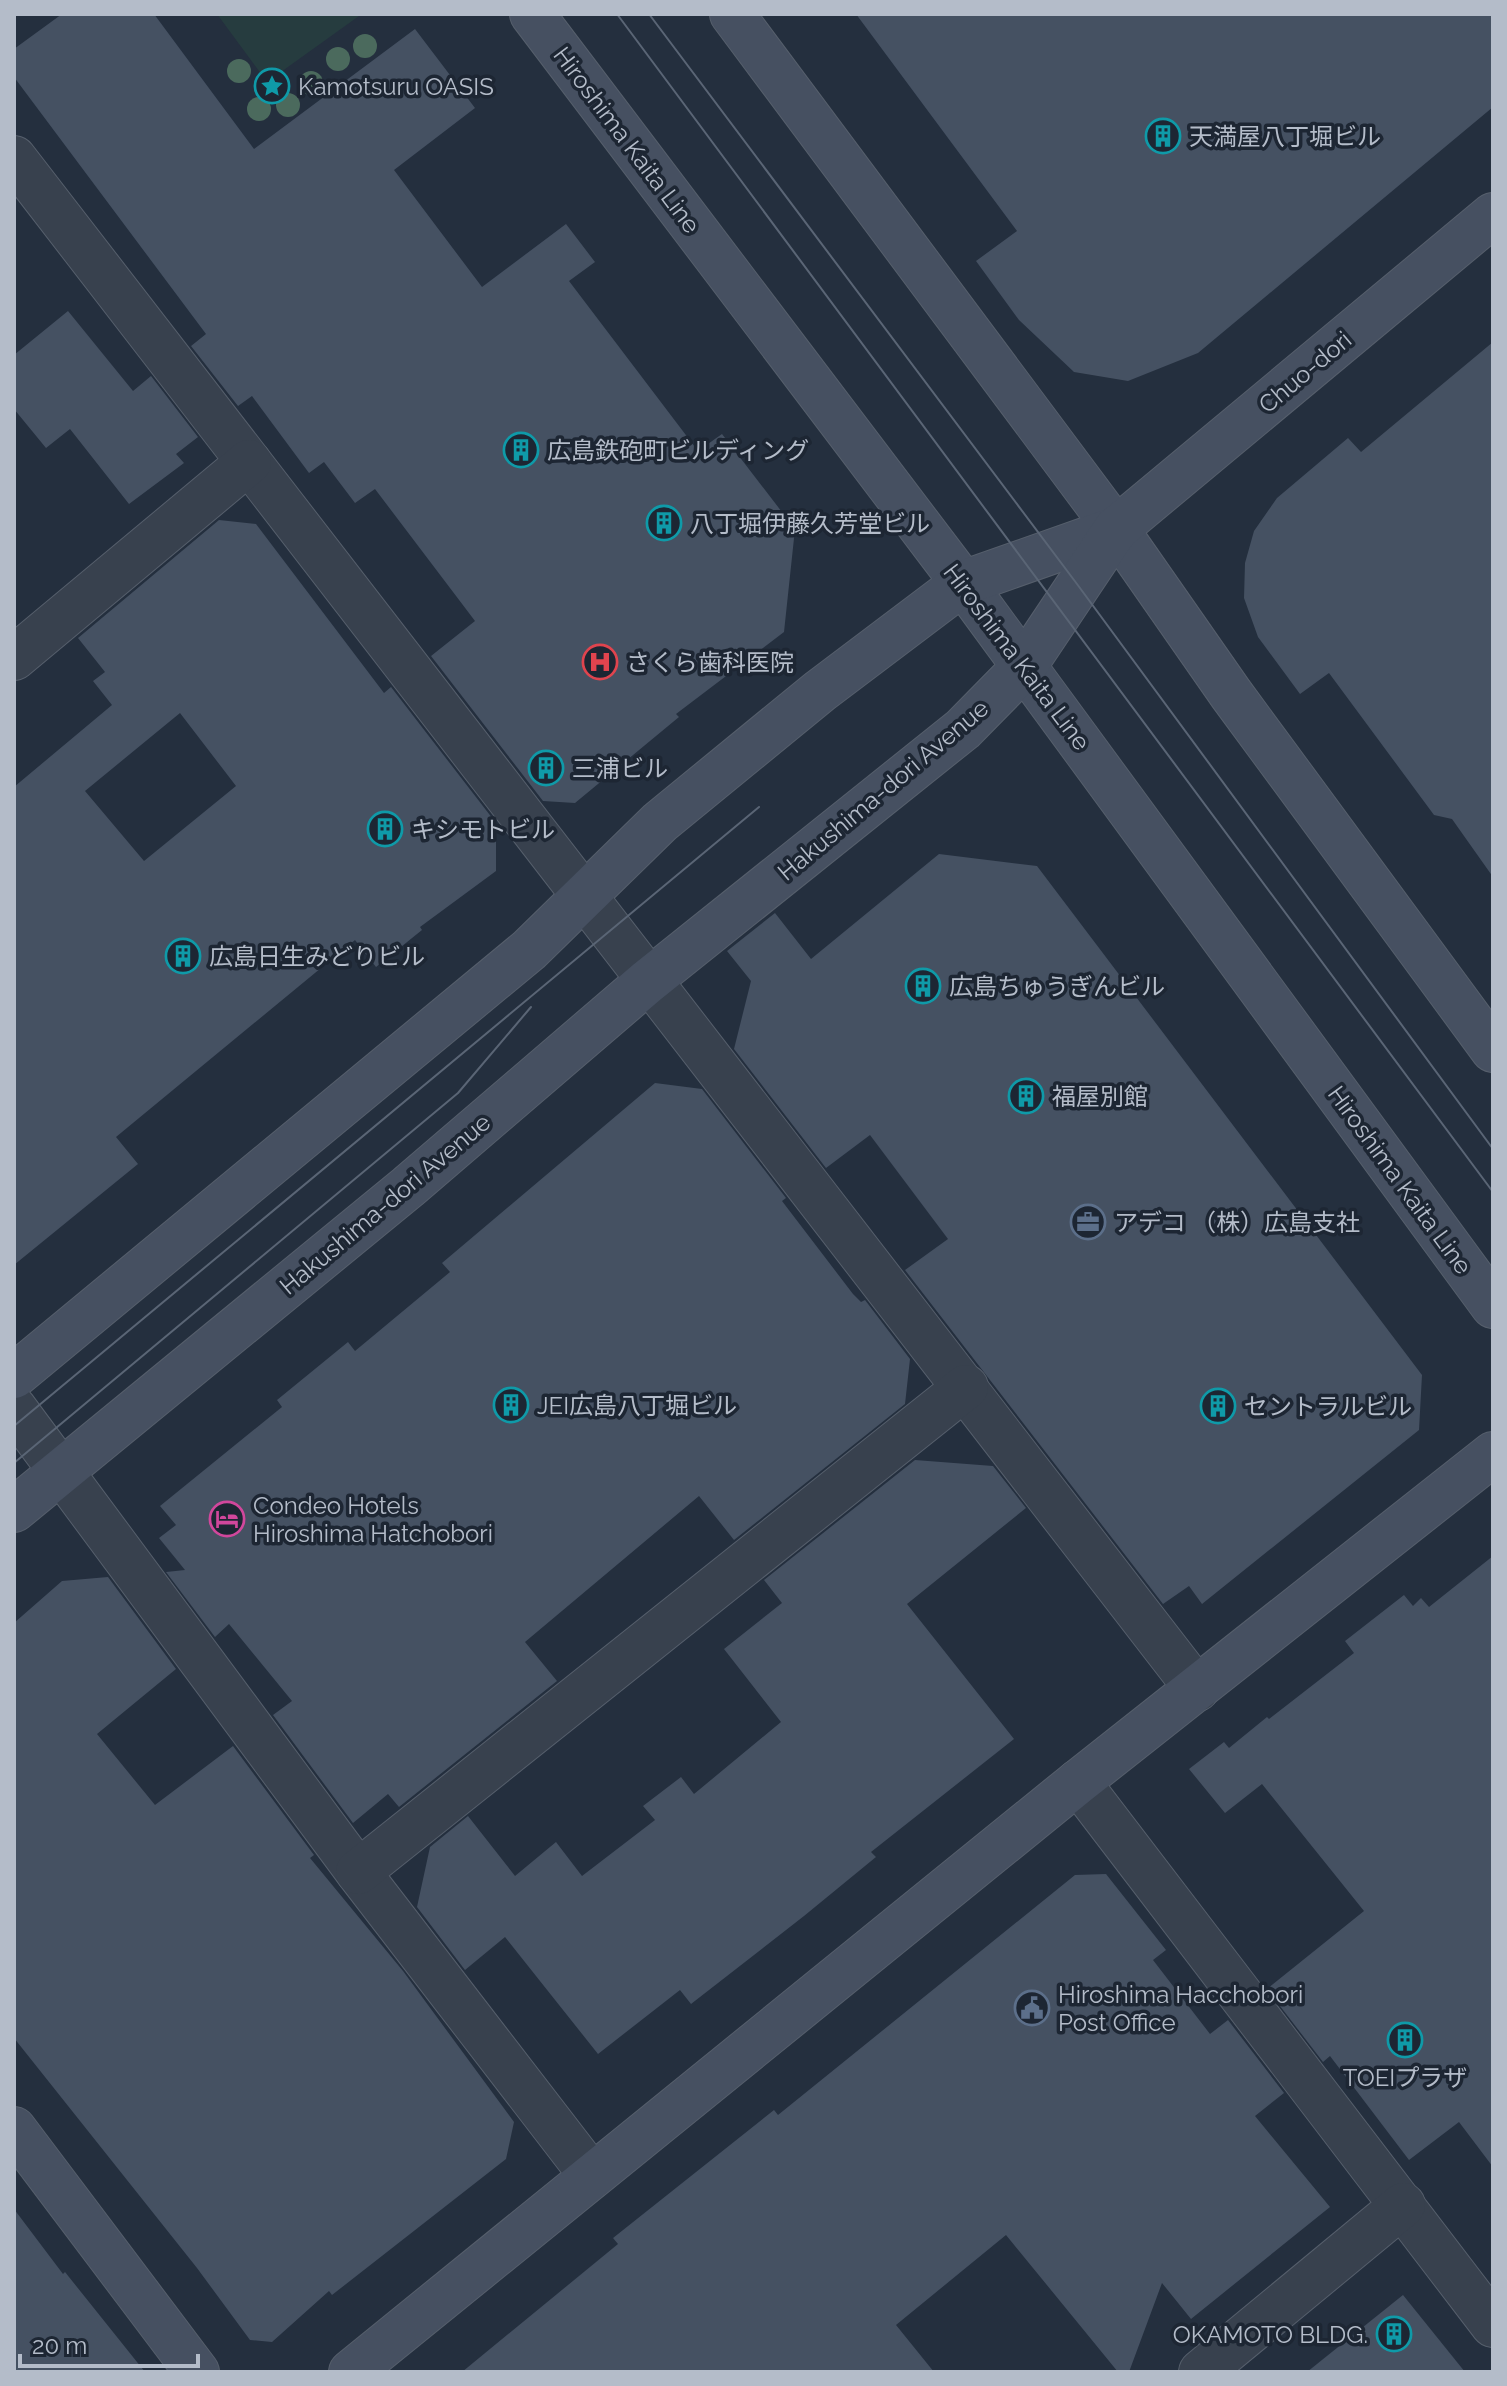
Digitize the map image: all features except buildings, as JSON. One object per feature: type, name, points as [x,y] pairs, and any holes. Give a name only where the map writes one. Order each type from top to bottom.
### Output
[{"type":"street","name":"Hiroshima Kaita Line","points":[[532,14],[963,583],[1493,1306]]},
{"type":"street","points":[[732,14],[1116,529],[1231,694],[1493,1050]]},
{"type":"street","points":[[14,158],[647,982],[966,1387],[1197,1689]]},
{"type":"street","name":"Chuo-dori","points":[[1116,529],[1493,215]]},
{"type":"street","points":[[14,658],[249,462]]},
{"type":"street","points":[[14,1376],[529,950],[660,822],[820,691],[963,583],[1116,529]]},
{"type":"street","name":"Hakushima-dori Avenue","points":[[14,1510],[408,1187],[647,982],[963,729],[1023,668],[1116,529]]},
{"type":"street","points":[[358,1872],[966,1387]]},
{"type":"street","points":[[14,1408],[358,1872],[592,2176]]},
{"type":"street","points":[[351,2372],[1078,1782],[1493,1454]]},
{"type":"street","points":[[1078,1782],[1493,2325]]},
{"type":"street","points":[[14,2129],[197,2372]]},
{"type":"street","points":[[1201,2372],[1403,2205]]},
{"type":"green space","points":[[217,14],[358,14],[359,16],[267,82]]},
{"type":"tram line","points":[[617,14],[1493,1192]]},
{"type":"tram line","points":[[649,14],[1077,584],[1493,1149]]},
{"type":"tram line","points":[[14,1426],[759,807]]},
{"type":"tram line","points":[[14,1463],[458,1093],[531,1007]]},
{"type":"place","name":"Kamotsuru OASIS","points":[[272,86]]},
{"type":"place","name":"天満屋八丁堀ビル","points":[[1163,136]]},
{"type":"place","name":"広島鉄砲町ビルディング","points":[[521,450]]},
{"type":"place","name":"八丁堀伊藤久芳堂ビル","points":[[664,523]]},
{"type":"place","name":"さくら歯科医院","points":[[600,662]]},
{"type":"place","name":"三浦ビル","points":[[546,768]]},
{"type":"place","name":"キシモトビル","points":[[385,829]]},
{"type":"place","name":"広島日生みどりビル","points":[[183,956]]},
{"type":"place","name":"広島ちゅうぎんビル","points":[[923,986]]},
{"type":"place","name":"福屋別館","points":[[1026,1096]]},
{"type":"place","name":"アデコ （株）広島支社","points":[[1088,1222]]},
{"type":"place","name":"JEI広島八丁堀ビル","points":[[511,1405]]},
{"type":"place","name":"セントラルビル","points":[[1218,1406]]},
{"type":"place","name":"Condeo Hotels Hiroshima Hatchobori","points":[[227,1519]]},
{"type":"place","name":"Hiroshima Hacchobori Post Office","points":[[1032,2008]]},
{"type":"place","name":"TOEIプラザ","points":[[1405,2040]]},
{"type":"place","name":"OKAMOTO BLDG.","points":[[1394,2334]]}]
